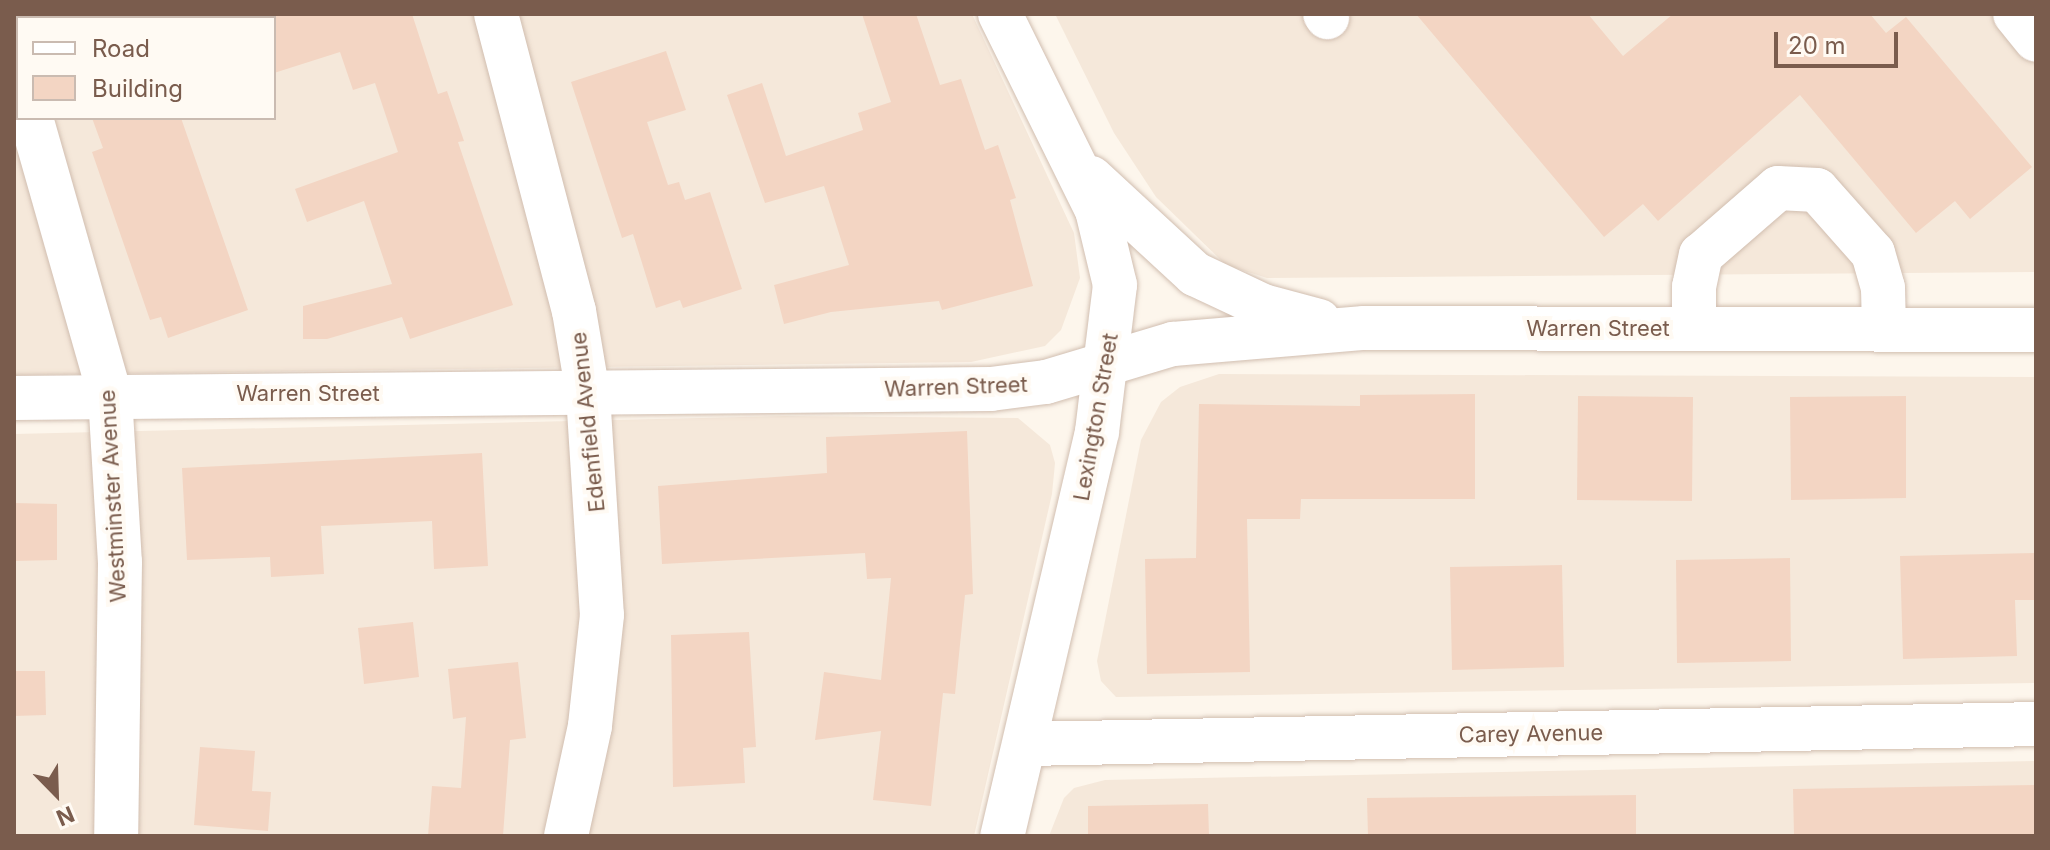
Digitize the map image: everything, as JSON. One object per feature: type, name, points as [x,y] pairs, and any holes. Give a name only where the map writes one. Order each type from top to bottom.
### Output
[{"type":"street","name":"Edenfield Avenue","points":[[496,14],[574,311],[588,394],[602,615],[590,726],[566,836]]},
{"type":"street","name":"Lexington Street","points":[[1000,14],[1076,164],[1114,266],[1109,360],[1026,744],[1002,836]]},
{"type":"street","points":[[2015,14],[2036,40]]},
{"type":"street","name":"Westminster Avenue","points":[[32,120],[110,395],[120,562],[116,836]]},
{"type":"street","points":[[1076,164],[1179,264],[1214,286],[1263,306],[1364,328]]},
{"type":"street","points":[[1694,329],[1694,287],[1701,255],[1778,188],[1817,190],[1873,253],[1883,288],[1884,330]]},
{"type":"street","name":"Warren Street","points":[[14,398],[1009,388],[1173,344],[1364,328],[2036,330]]},
{"type":"street","name":"Carey Avenue","points":[[1026,744],[2036,724]]},
{"type":"shaded area","points":[[14,14],[972,14],[1074,233],[1080,278],[1061,330],[1045,346],[971,362],[14,375]]},
{"type":"shaded area","points":[[1055,14],[2036,14],[2036,272],[1267,278],[1226,265],[1156,197],[1114,133]]},
{"type":"shaded area","points":[[1219,374],[2036,377],[2036,683],[1116,697],[1101,681],[1097,661],[1141,440],[1161,402],[1180,387]]},
{"type":"shaded area","points":[[785,416],[1018,418],[1050,445],[1055,463],[1052,494],[974,836],[14,836],[14,434]]},
{"type":"shaded area","points":[[2036,761],[2036,836],[1049,836],[1064,798],[1074,788],[1105,780]]},
{"type":"building","points":[[412,14],[438,94],[447,91],[464,141],[458,142],[513,305],[410,339],[402,317],[327,339],[303,339],[303,306],[392,284],[364,201],[307,222],[295,189],[398,152],[375,83],[353,90],[340,52],[276,72],[274,16]]},
{"type":"building","points":[[862,14],[916,14],[940,85],[961,79],[985,150],[998,145],[1016,198],[1010,200],[1033,286],[942,310],[939,301],[831,312],[784,324],[774,285],[849,265],[824,186],[765,203],[727,95],[762,83],[786,156],[863,130],[858,113],[891,102]]},
{"type":"building","points":[[1416,14],[1588,14],[1623,56],[1673,14],[1870,14],[1886,33],[1906,17],[2032,167],[1970,219],[1955,201],[1916,233],[1800,95],[1658,221],[1643,204],[1604,237]]},
{"type":"building","points":[[666,51],[686,110],[647,122],[668,185],[679,182],[685,200],[710,192],[742,289],[683,308],[680,300],[656,308],[633,234],[622,238],[571,82]]},
{"type":"building","points":[[93,120],[182,120],[248,310],[168,338],[161,317],[150,320],[92,152],[103,148]]},
{"type":"building","points":[[1475,394],[1475,499],[1301,499],[1300,519],[1247,519],[1250,672],[1147,674],[1145,559],[1196,558],[1199,404],[1360,406],[1360,395]]},
{"type":"building","points":[[1578,396],[1693,397],[1692,501],[1577,500]]},
{"type":"building","points":[[1906,396],[1906,498],[1791,500],[1790,397]]},
{"type":"building","points":[[967,431],[973,594],[965,595],[955,694],[943,693],[931,806],[873,800],[881,731],[815,740],[824,672],[881,680],[891,578],[867,579],[865,553],[662,564],[658,486],[827,473],[826,437]]},
{"type":"building","points":[[482,453],[488,566],[434,569],[432,521],[321,526],[324,574],[271,577],[270,557],[187,560],[182,468]]},
{"type":"building","points":[[14,503],[57,504],[57,560],[14,561]]},
{"type":"building","points":[[2036,553],[2036,600],[2015,600],[2017,656],[1903,659],[1900,556]]},
{"type":"building","points":[[1790,558],[1791,661],[1677,663],[1676,560]]},
{"type":"building","points":[[1562,565],[1564,667],[1452,670],[1450,567]]},
{"type":"building","points":[[413,622],[419,677],[364,684],[358,628]]},
{"type":"building","points":[[749,632],[756,747],[743,748],[745,783],[673,787],[671,635]]},
{"type":"building","points":[[518,662],[526,738],[510,740],[503,836],[428,836],[432,786],[461,788],[466,717],[453,719],[448,669]]},
{"type":"building","points":[[14,671],[45,671],[46,715],[14,716]]},
{"type":"building","points":[[200,747],[255,751],[252,791],[271,792],[268,831],[194,825]]},
{"type":"building","points":[[2036,785],[2036,836],[1794,836],[1793,789]]},
{"type":"building","points":[[1636,795],[1636,836],[1368,836],[1367,798]]},
{"type":"building","points":[[1208,804],[1209,836],[1088,836],[1088,806]]}]
